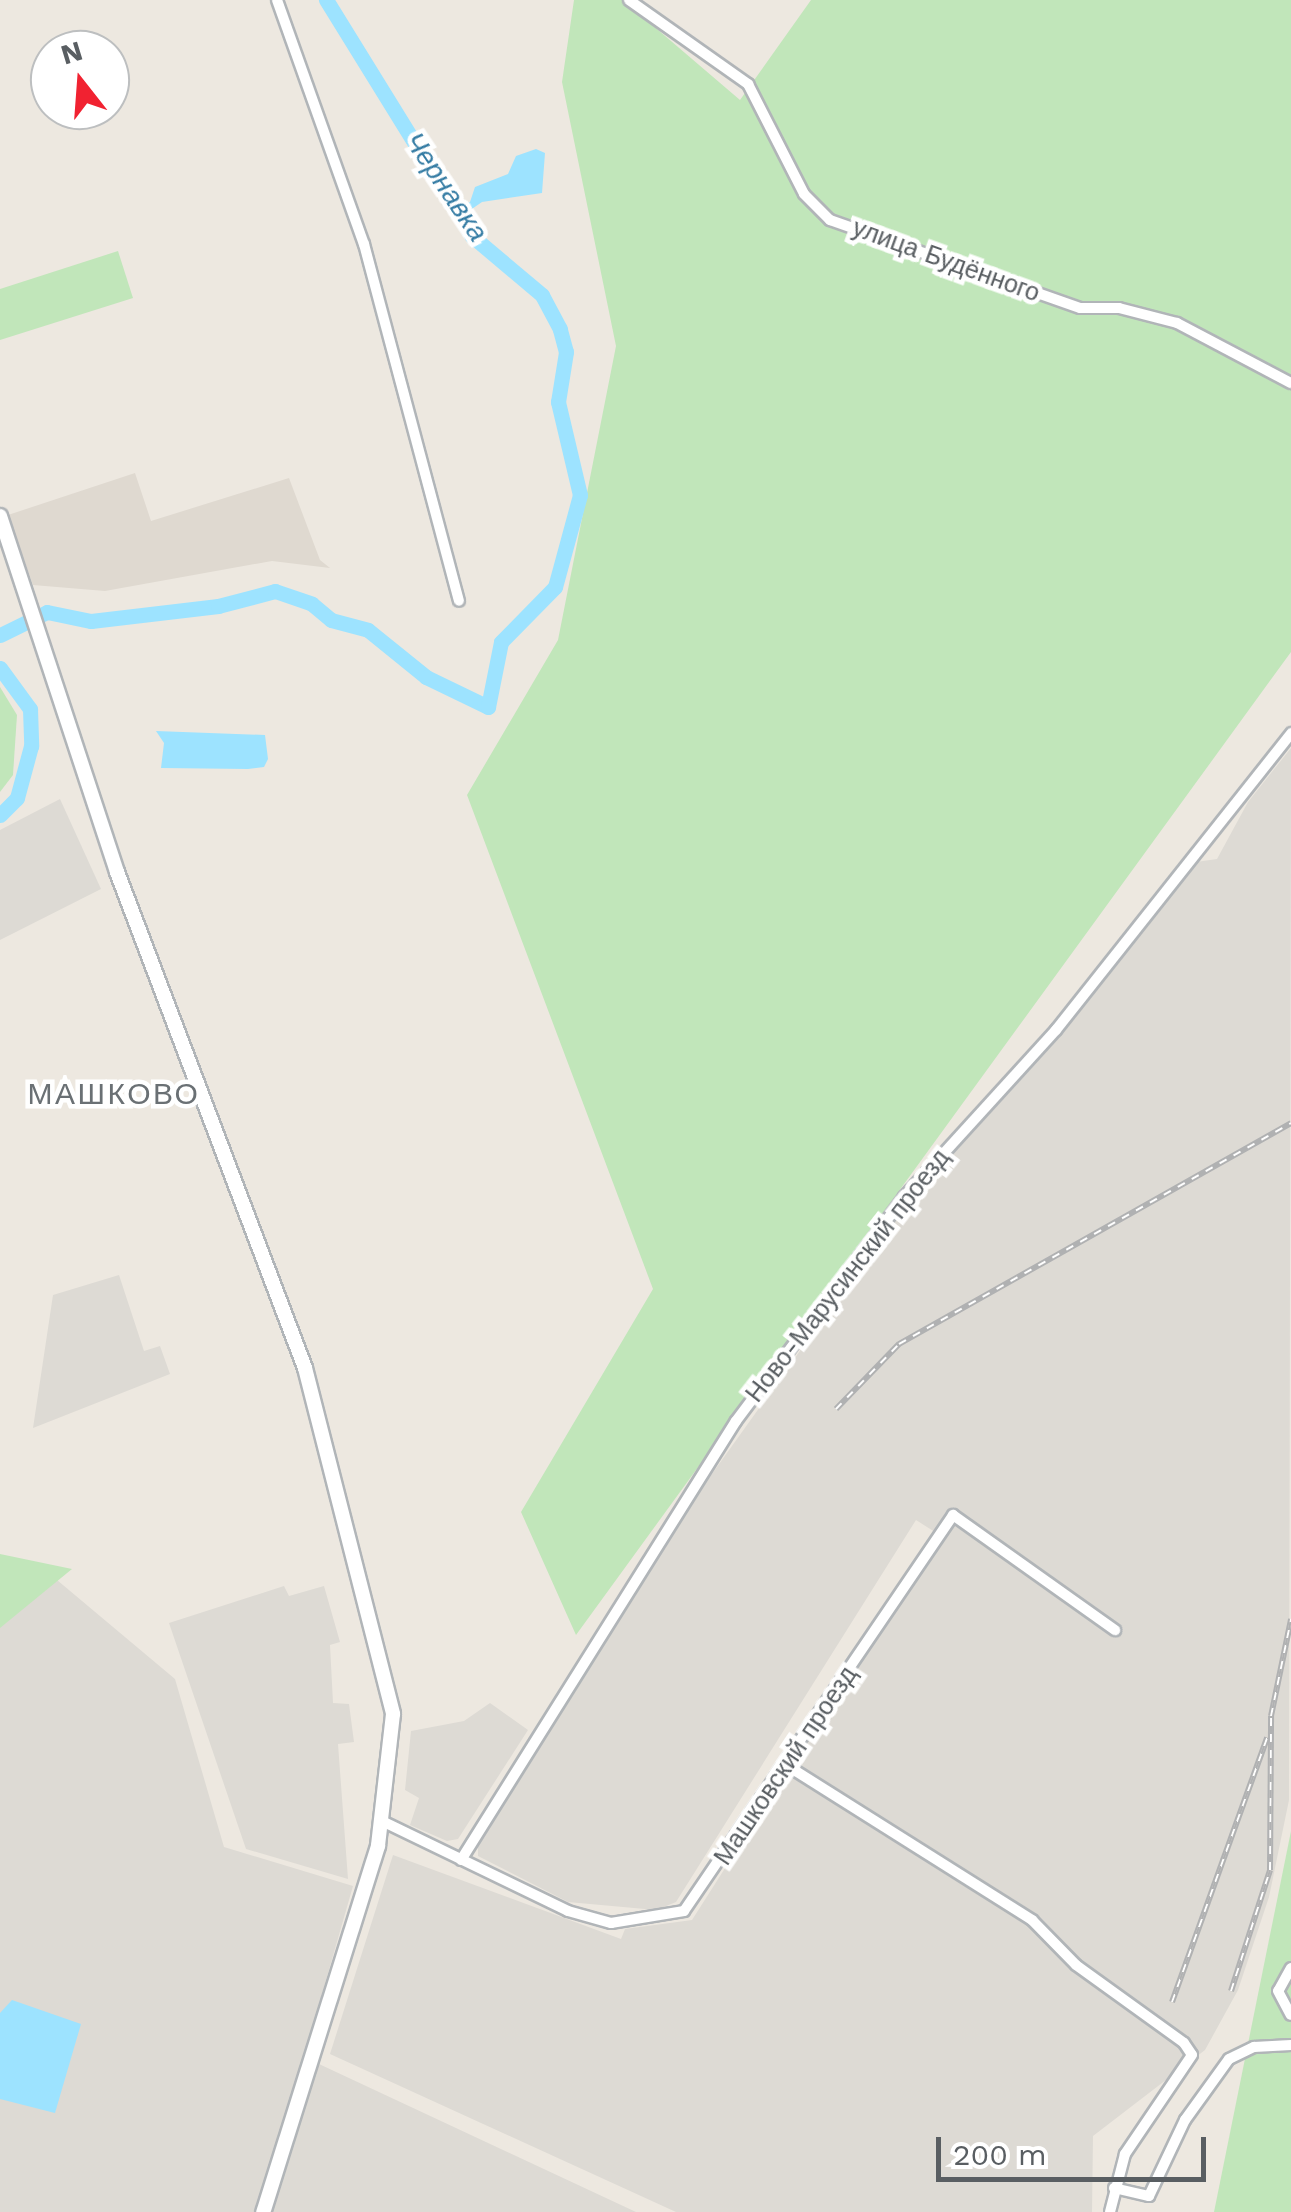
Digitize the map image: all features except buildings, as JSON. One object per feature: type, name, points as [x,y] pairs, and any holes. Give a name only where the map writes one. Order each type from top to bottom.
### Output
[{"type":"street","points":[[277,0],[364,244],[459,601]]},
{"type":"street","name":"улица Будённого","points":[[629,0],[748,84],[804,194],[830,220],[1080,308],[1119,308],[1177,323],[1291,382]]},
{"type":"street","points":[[0,516],[45,643],[117,872],[316,1404],[393,1714],[384,1822],[262,2212]]},
{"type":"street","name":"Ново-Марусинский проезд","points":[[461,1860],[736,1421],[904,1197],[1056,1030],[1291,733]]},
{"type":"street","name":"Машковский проезд","points":[[384,1822],[568,1911],[610,1924],[684,1911],[786,1766],[953,1514],[1115,1630]]},
{"type":"street","points":[[786,1766],[1032,1920],[1076,1965],[1177,2033],[1192,2055],[1125,2154],[1110,2212]]},
{"type":"street","points":[[1291,1968],[1278,1991],[1291,2015]]},
{"type":"street","points":[[1114,2188],[1149,2196],[1184,2120],[1229,2059],[1254,2047],[1291,2045]]},
{"type":"shaded area","points":[[135,473],[151,521],[289,478],[320,560],[330,568],[272,561],[105,591],[33,585],[8,515]]},
{"type":"shaded area","points":[[1291,748],[1289,1800],[1269,1897],[1238,1990],[1205,2050],[1093,2136],[1092,2212],[676,2212],[330,2054],[393,1855],[621,1939],[625,1929],[692,1920],[938,1534],[916,1520],[676,1902],[656,1910],[568,1902],[478,1856],[478,1844],[684,1513],[908,1200],[1061,1033],[1196,862],[1217,859],[1248,802]]},
{"type":"shaded area","points":[[60,799],[101,889],[0,940],[0,830]]},
{"type":"shaded area","points":[[119,1275],[144,1351],[160,1346],[170,1374],[33,1428],[53,1295]]},
{"type":"shaded area","points":[[57,1580],[175,1679],[224,1847],[353,1886],[304,2057],[636,2212],[0,2212],[0,1626]]},
{"type":"shaded area","points":[[284,1586],[289,1596],[324,1586],[340,1642],[330,1645],[333,1703],[349,1704],[354,1742],[338,1744],[348,1879],[246,1849],[169,1623]]},
{"type":"shaded area","points":[[490,1703],[528,1730],[458,1839],[447,1841],[410,1825],[419,1798],[405,1790],[411,1731],[464,1721]]},
{"type":"green space","points":[[574,0],[623,0],[740,100],[811,0],[1291,0],[1291,652],[576,1635],[521,1512],[653,1289],[467,795],[558,640],[616,346],[562,82]]},
{"type":"green space","points":[[118,251],[133,298],[0,340],[0,289]]},
{"type":"green space","points":[[0,687],[17,715],[13,775],[0,792]]},
{"type":"green space","points":[[0,1554],[72,1569],[0,1628]]},
{"type":"green space","points":[[1291,1831],[1291,2212],[1214,2212]]},
{"type":"water","points":[[536,149],[545,153],[542,193],[482,202],[466,213],[463,205],[470,202],[475,187],[508,174],[516,156]]},
{"type":"water","points":[[156,731],[265,735],[268,759],[264,767],[248,769],[161,768],[164,743]]},
{"type":"water","points":[[12,2000],[81,2024],[55,2113],[0,2099],[0,2013]]},
{"type":"waterway","name":"Чернавка","points":[[0,635],[47,612],[91,621],[218,606],[275,591],[312,604],[331,620],[368,630],[426,677],[488,707],[501,642],[555,587],[580,495],[558,402],[566,352],[560,329],[542,295],[472,236],[326,0]]},
{"type":"waterway","name":"Чернавка","points":[[0,668],[30,709],[31,746],[17,798],[0,815]]},
{"type":"railway","points":[[836,1409],[899,1344],[1291,1123]]},
{"type":"railway","points":[[1231,1991],[1270,1870],[1271,1716],[1291,1619]]},
{"type":"railway","points":[[1172,2002],[1267,1738]]},
{"type":"district","name":"МАШКОВО","points":[[114,1094]]}]
